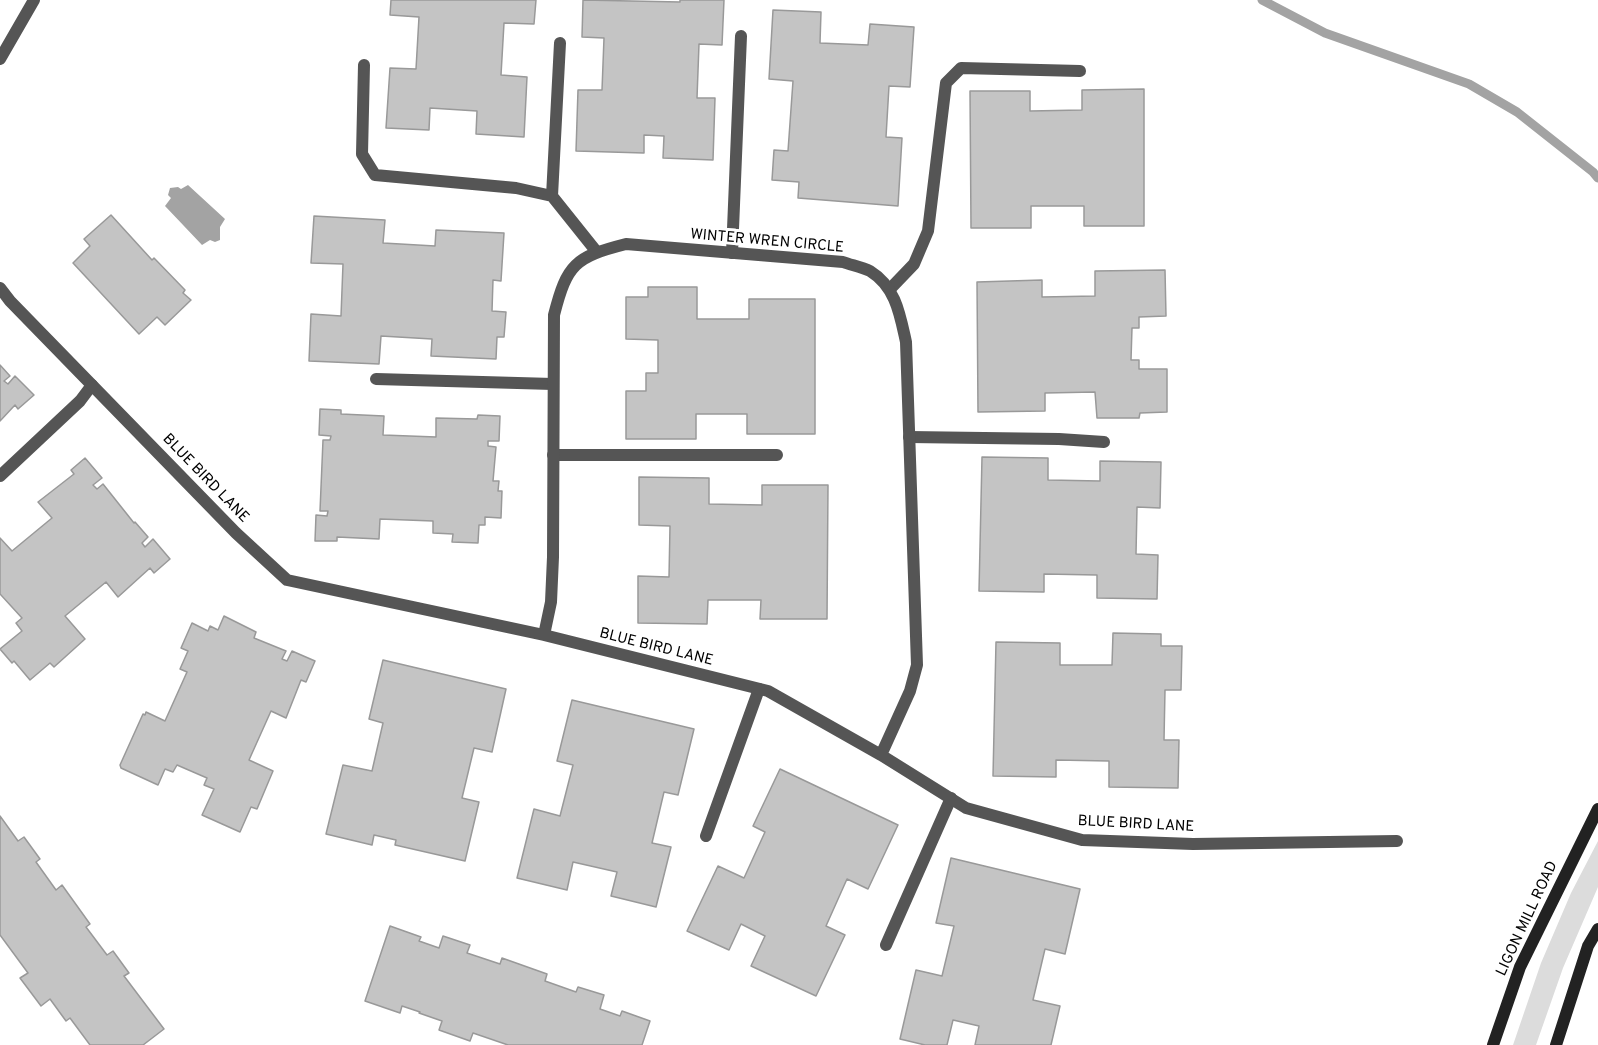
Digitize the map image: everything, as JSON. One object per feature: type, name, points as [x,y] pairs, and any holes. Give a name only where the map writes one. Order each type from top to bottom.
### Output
[{"type":"main road","name":"LIGON MILL ROAD","points":[[1493,1045],[1520,966],[1598,809]]},
{"type":"main road","points":[[1556,1045],[1588,946],[1598,929]]},
{"type":"street","points":[[0,59],[34,0]]},
{"type":"street","points":[[732,253],[741,36]]},
{"type":"street","points":[[552,196],[560,43]]},
{"type":"street","points":[[364,65],[362,154],[375,175],[516,188],[552,196],[597,251]]},
{"type":"street","points":[[881,755],[910,691],[917,665],[906,342],[900,315],[890,289],[914,264],[928,231],[946,83],[961,68],[1080,71]]},
{"type":"street","name":"WINTER WREN CIRCLE","points":[[544,635],[551,602],[554,315],[561,285],[574,264],[597,251],[626,244],[843,262],[870,272],[890,289]]},
{"type":"street","name":"BLUE BIRD LANE","points":[[0,288],[10,301],[236,533],[287,580],[544,635],[768,691],[881,755],[966,808],[1082,840],[1193,844],[1397,841]]},
{"type":"street","points":[[376,379],[553,384]]},
{"type":"street","points":[[0,476],[80,401],[92,385]]},
{"type":"street","points":[[909,437],[1059,439],[1104,442]]},
{"type":"street","points":[[553,455],[777,455]]},
{"type":"street","points":[[706,836],[759,689]]},
{"type":"street","points":[[886,945],[951,798]]},
{"type":"shaded area","points":[[188,185],[225,219],[220,227],[220,240],[215,242],[210,240],[202,245],[165,206],[171,198],[168,195],[170,188],[181,189]]},
{"type":"shaded area","points":[[1598,841],[1598,887],[1563,968],[1536,1045],[1513,1045],[1541,963],[1571,893]]},
{"type":"building","points":[[391,0],[536,0],[534,24],[504,23],[501,75],[527,77],[524,137],[476,134],[477,111],[430,108],[429,130],[386,128],[390,68],[416,69],[419,17],[390,15]]},
{"type":"building","points":[[583,0],[680,2],[680,0],[724,0],[722,45],[699,44],[697,98],[715,98],[713,160],[663,158],[664,136],[644,135],[644,153],[576,151],[578,90],[602,90],[604,38],[582,37]]},
{"type":"building","points":[[773,10],[821,12],[820,43],[868,45],[870,24],[914,27],[910,87],[889,86],[886,137],[902,138],[898,206],[798,198],[799,182],[772,180],[774,150],[788,151],[793,81],[769,79]]},
{"type":"building","points":[[1144,89],[1144,226],[1084,226],[1084,206],[1031,206],[1031,228],[971,228],[970,91],[1030,91],[1030,111],[1082,110],[1082,90]]},
{"type":"building","points":[[111,215],[152,260],[154,258],[185,290],[183,293],[191,300],[165,325],[157,317],[139,334],[73,263],[90,246],[84,239]]},
{"type":"building","points":[[314,216],[385,220],[383,243],[435,246],[436,230],[504,233],[501,281],[493,280],[492,311],[506,312],[504,337],[497,337],[496,359],[431,356],[432,339],[381,336],[379,364],[309,361],[311,314],[341,316],[343,264],[311,263]]},
{"type":"building","points":[[1165,270],[1166,316],[1139,317],[1139,328],[1132,328],[1131,360],[1139,360],[1139,369],[1167,369],[1167,412],[1140,413],[1139,418],[1097,418],[1095,392],[1045,393],[1045,411],[978,412],[977,282],[1042,280],[1042,297],[1095,296],[1095,271]]},
{"type":"building","points":[[648,287],[697,287],[697,319],[749,319],[749,299],[815,299],[815,434],[747,434],[747,414],[696,414],[696,439],[626,439],[626,391],[646,391],[646,373],[658,373],[658,340],[626,339],[626,297],[648,297]]},
{"type":"building","points":[[0,365],[10,376],[4,381],[8,384],[15,376],[34,395],[18,409],[15,405],[0,421]]},
{"type":"building","points":[[320,409],[341,410],[341,414],[384,416],[383,435],[436,437],[436,418],[477,419],[478,415],[500,416],[499,441],[488,441],[488,446],[496,447],[493,481],[499,481],[498,491],[502,491],[501,518],[485,517],[485,525],[479,525],[478,543],[452,542],[453,534],[433,533],[433,521],[380,519],[379,539],[337,537],[337,541],[315,541],[316,515],[327,516],[328,511],[320,511],[323,440],[330,440],[331,436],[319,435]]},
{"type":"building","points":[[982,457],[1048,458],[1048,480],[1100,481],[1100,461],[1161,462],[1160,508],[1137,507],[1136,554],[1158,555],[1157,599],[1097,598],[1097,575],[1044,574],[1044,592],[979,591]]},
{"type":"building","points":[[85,458],[102,478],[93,485],[97,489],[103,484],[148,537],[142,543],[145,547],[153,539],[170,559],[154,573],[150,568],[118,597],[106,582],[65,616],[85,639],[54,667],[50,663],[30,680],[0,649],[22,631],[16,623],[22,618],[0,594],[0,538],[12,551],[52,518],[38,502],[74,474],[71,470]]},
{"type":"building","points":[[639,477],[709,478],[709,504],[762,505],[762,485],[828,485],[827,619],[760,619],[761,600],[708,600],[707,624],[638,623],[638,576],[669,577],[670,526],[639,525]]},
{"type":"building","points":[[224,616],[256,632],[254,638],[286,651],[282,659],[287,661],[292,651],[315,661],[306,682],[301,680],[286,718],[271,711],[249,760],[273,771],[257,809],[251,807],[240,832],[202,815],[214,789],[204,785],[207,778],[177,765],[173,772],[165,769],[158,785],[121,768],[120,765],[143,714],[145,715],[146,712],[165,721],[187,672],[180,669],[188,651],[181,648],[192,623],[208,631],[210,626],[218,630]]},
{"type":"building","points":[[1113,633],[1161,634],[1161,646],[1182,646],[1181,690],[1165,690],[1164,740],[1179,740],[1178,788],[1109,787],[1109,761],[1056,760],[1056,777],[993,776],[996,642],[1060,643],[1060,665],[1112,665]]},
{"type":"building","points":[[383,660],[506,689],[492,752],[474,748],[462,798],[479,802],[465,861],[395,845],[396,840],[374,835],[372,845],[326,834],[343,765],[372,771],[383,723],[369,719]]},
{"type":"building","points":[[572,700],[694,729],[678,795],[664,792],[652,843],[671,847],[656,907],[611,896],[617,872],[573,862],[567,890],[517,878],[534,809],[560,816],[573,765],[557,761]]},
{"type":"building","points":[[780,769],[898,825],[868,889],[847,879],[826,926],[845,935],[816,996],[751,966],[765,936],[741,924],[729,950],[687,931],[718,866],[744,878],[765,832],[753,826]]},
{"type":"building","points":[[0,816],[18,841],[24,837],[40,859],[36,862],[56,890],[62,885],[90,924],[86,927],[107,955],[113,951],[129,973],[124,976],[164,1029],[143,1045],[90,1045],[70,1018],[66,1021],[50,999],[41,1006],[20,978],[28,973],[0,935]]},
{"type":"building","points":[[951,858],[1080,889],[1065,954],[1045,949],[1033,1000],[1060,1006],[1051,1045],[975,1045],[979,1026],[953,1020],[947,1045],[925,1045],[900,1039],[916,970],[942,976],[954,926],[936,923]]},
{"type":"building","points":[[390,926],[421,937],[419,941],[439,948],[443,936],[470,945],[467,953],[500,964],[502,958],[547,974],[545,981],[576,992],[578,987],[604,995],[600,1009],[620,1016],[622,1011],[650,1021],[642,1045],[508,1045],[473,1033],[470,1041],[439,1030],[442,1021],[420,1012],[402,1006],[400,1013],[365,1001]]},
{"type":"waterway","points":[[1262,0],[1325,33],[1469,84],[1517,112],[1598,178]]}]
